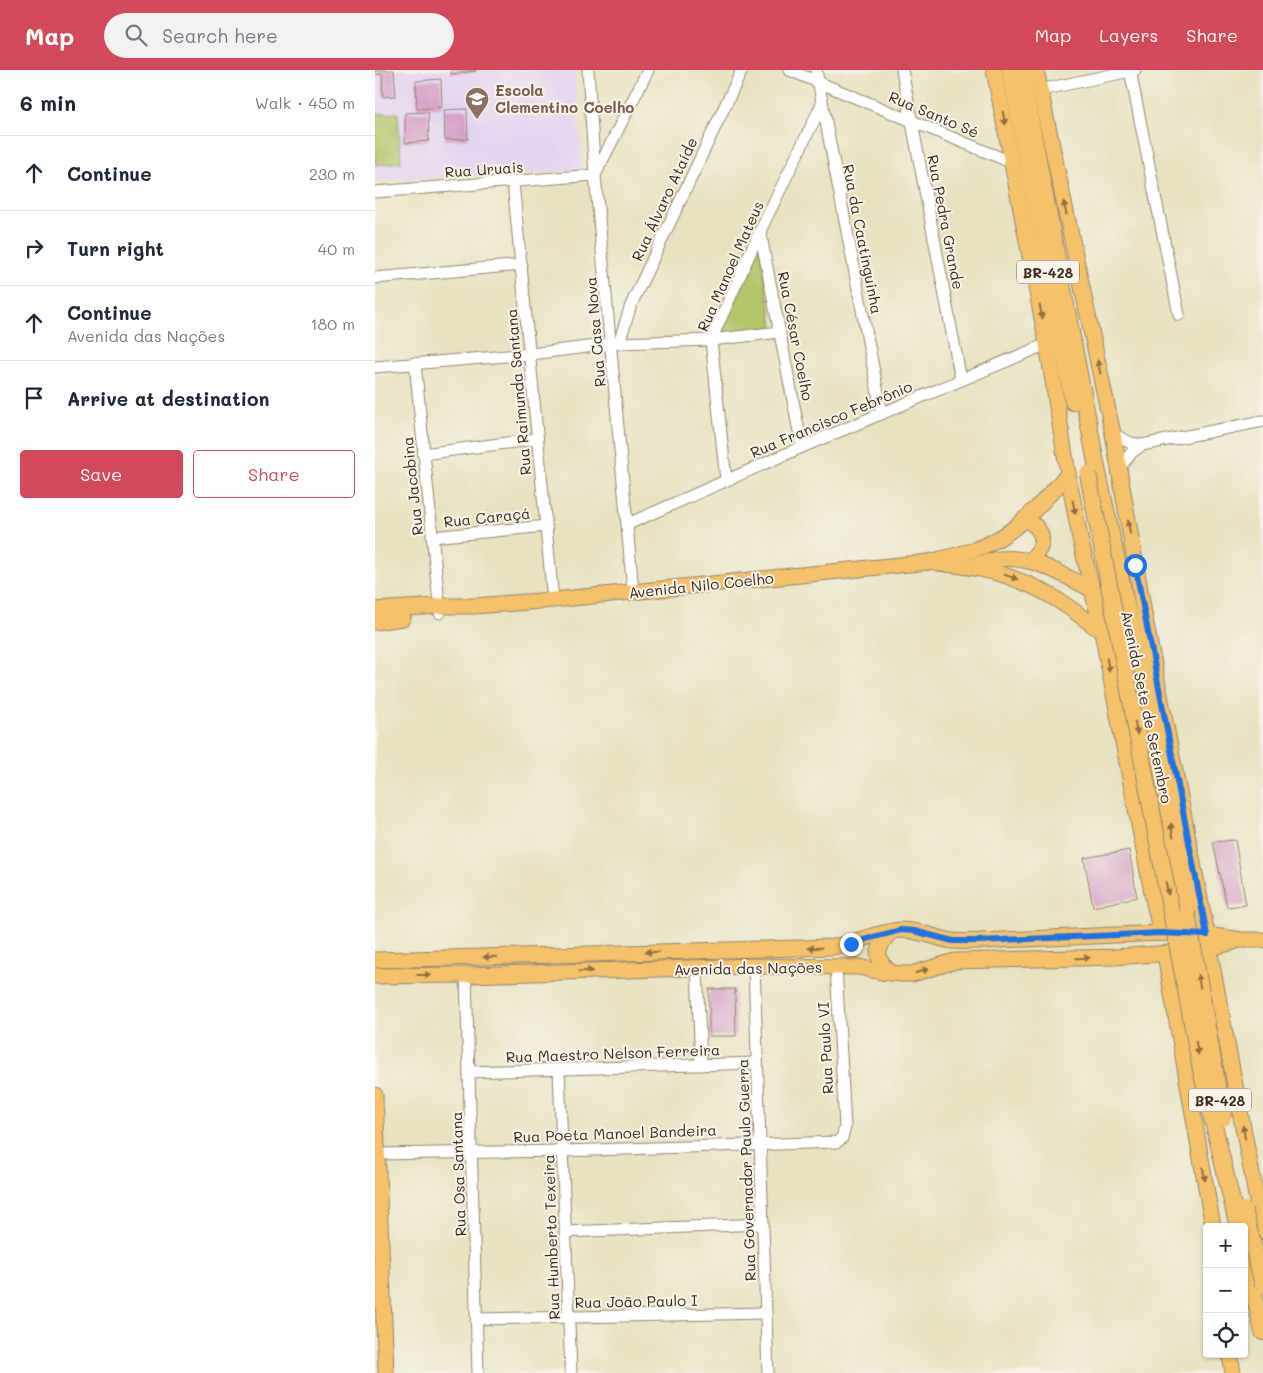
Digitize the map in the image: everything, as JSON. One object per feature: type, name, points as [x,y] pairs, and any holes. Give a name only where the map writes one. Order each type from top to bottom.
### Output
[{"type":"highway","name":"Avenida Sete de Setembro","points":[[1010,70],[1051,288],[1162,772],[1230,1156],[1263,1285]]},
{"type":"highway","name":"Avenida Sete de Setembro","points":[[1021,70],[1092,471],[1112,602],[1201,1070],[1237,1223]]},
{"type":"highway","points":[[1029,246],[1051,288]]},
{"type":"highway","points":[[1091,589],[1112,602]]},
{"type":"highway","points":[[1248,1268],[1263,1332]]},
{"type":"main road","name":"Avenida Sete de Setembro","points":[[995,70],[1047,344],[1068,474],[1161,933]]},
{"type":"main road","name":"Avenida Sete de Setembro","points":[[1036,70],[1113,434],[1145,619],[1263,1232]]},
{"type":"main road","points":[[929,562],[985,546],[1001,538],[1043,501],[1068,474]]},
{"type":"main road","points":[[1024,519],[1037,527],[1041,537],[1040,549],[1029,561]]},
{"type":"main road","points":[[969,567],[997,559],[1023,559],[1045,566],[1091,589]]},
{"type":"main road","points":[[929,562],[969,567],[1000,574],[1036,588],[1069,607],[1101,632]]},
{"type":"main road","name":"Avenida Nilo Coelho","points":[[440,610],[929,562]]},
{"type":"main road","points":[[375,610],[440,610]]},
{"type":"main road","points":[[375,622],[440,610]]},
{"type":"main road","points":[[1140,934],[1147,928],[1151,920],[1154,903]]},
{"type":"main road","name":"Avenida das Nações","points":[[375,961],[833,947],[851,944],[890,932],[914,931],[953,941],[1161,933],[1208,942]]},
{"type":"main road","points":[[890,932],[881,945],[878,956],[882,964],[891,973]]},
{"type":"main road","points":[[1208,942],[1263,940]]},
{"type":"main road","name":"Avenida das Nações","points":[[375,974],[466,975],[754,966],[836,966],[912,974],[955,961],[1165,954],[1208,942]]},
{"type":"main road","points":[[1165,954],[1212,1223]]},
{"type":"main road","points":[[375,961],[375,974]]},
{"type":"main road","points":[[375,1095],[385,1373]]},
{"type":"main road","points":[[1231,1358],[1233,1373]]},
{"type":"street","name":"Rua Casa Nova","points":[[588,70],[595,176],[615,344],[633,591]]},
{"type":"street","points":[[595,176],[648,70]]},
{"type":"street","name":"Rua Álvaro Ataíde","points":[[615,344],[631,305],[742,70]]},
{"type":"street","name":"Rua Santo Sé","points":[[789,70],[817,76],[911,121],[1013,163]]},
{"type":"street","name":"Rua Pedra Grande","points":[[901,70],[961,380]]},
{"type":"street","points":[[1040,90],[1132,70],[1179,315]]},
{"type":"street","name":"Rua da Caatinguinha","points":[[817,76],[882,414]]},
{"type":"street","name":"Rua Manoel Mateus","points":[[726,480],[711,340],[760,232],[822,104]]},
{"type":"street","name":"Rua Uruais","points":[[375,192],[595,176]]},
{"type":"street","name":"Rua Raimunda Santana","points":[[513,182],[531,354],[537,439],[553,600]]},
{"type":"street","name":"Rua César Coelho","points":[[760,232],[802,447]]},
{"type":"street","points":[[375,278],[522,265]]},
{"type":"street","points":[[375,367],[531,354],[615,344],[711,340],[780,332]]},
{"type":"street","name":"Rua Francisco Febrônio","points":[[628,524],[802,447],[1047,344]]},
{"type":"street","name":"Rua Jacobina","points":[[415,364],[440,610]]},
{"type":"street","points":[[1113,434],[1131,443],[1142,445],[1263,421]]},
{"type":"street","points":[[423,454],[537,439]]},
{"type":"street","points":[[1119,468],[1132,452],[1142,445]]},
{"type":"street","name":"Rua Caraçá","points":[[432,537],[546,526]]},
{"type":"street","name":"Rua Governador Paulo Guerra","points":[[754,966],[768,1373]]},
{"type":"street","name":"Rua Paulo VI","points":[[836,966],[845,1127]]},
{"type":"street","points":[[697,969],[701,1065]]},
{"type":"street","name":"Rua Osa Santana","points":[[466,975],[478,1373]]},
{"type":"street","name":"Rua Maestro Nelson Ferreira","points":[[469,1072],[757,1063]]},
{"type":"street","name":"Rua Humberto Texeira","points":[[559,1070],[571,1373]]},
{"type":"street","name":"Rua Poeta Manoel Bandeira","points":[[377,1154],[563,1151],[831,1143],[837,1142],[842,1138],[845,1127]]},
{"type":"street","points":[[565,1232],[763,1224]]},
{"type":"street","name":"Rua João Paulo I","points":[[477,1319],[766,1313]]},
{"type":"shaded area","name":"Escola Clementino Coelho","points":[[375,70],[575,70],[582,170],[375,181]]},
{"type":"green space","points":[[398,113],[401,162],[375,165],[375,114]]},
{"type":"green space","points":[[759,240],[773,327],[715,337]]},
{"type":"building","points":[[375,70],[394,70],[396,96],[383,97],[382,74],[375,75]]},
{"type":"building","points":[[451,70],[476,70],[476,71],[451,74]]},
{"type":"building","points":[[441,79],[442,107],[417,109],[416,81]]},
{"type":"building","points":[[467,109],[468,139],[445,140],[444,110]]},
{"type":"building","points":[[428,112],[429,141],[405,143],[405,113]]},
{"type":"building","points":[[1235,840],[1246,905],[1227,907],[1213,842]]},
{"type":"building","points":[[1129,850],[1137,897],[1093,907],[1084,858]]},
{"type":"building","points":[[709,989],[735,989],[736,1036],[709,1036]]},
{"type":"place","name":"Escola Clementino Coelho","points":[[477,120]]},
{"type":"route","points":[[851,944],[901,930],[914,931],[953,941],[1161,933],[1207,935],[1135,565]]}]
